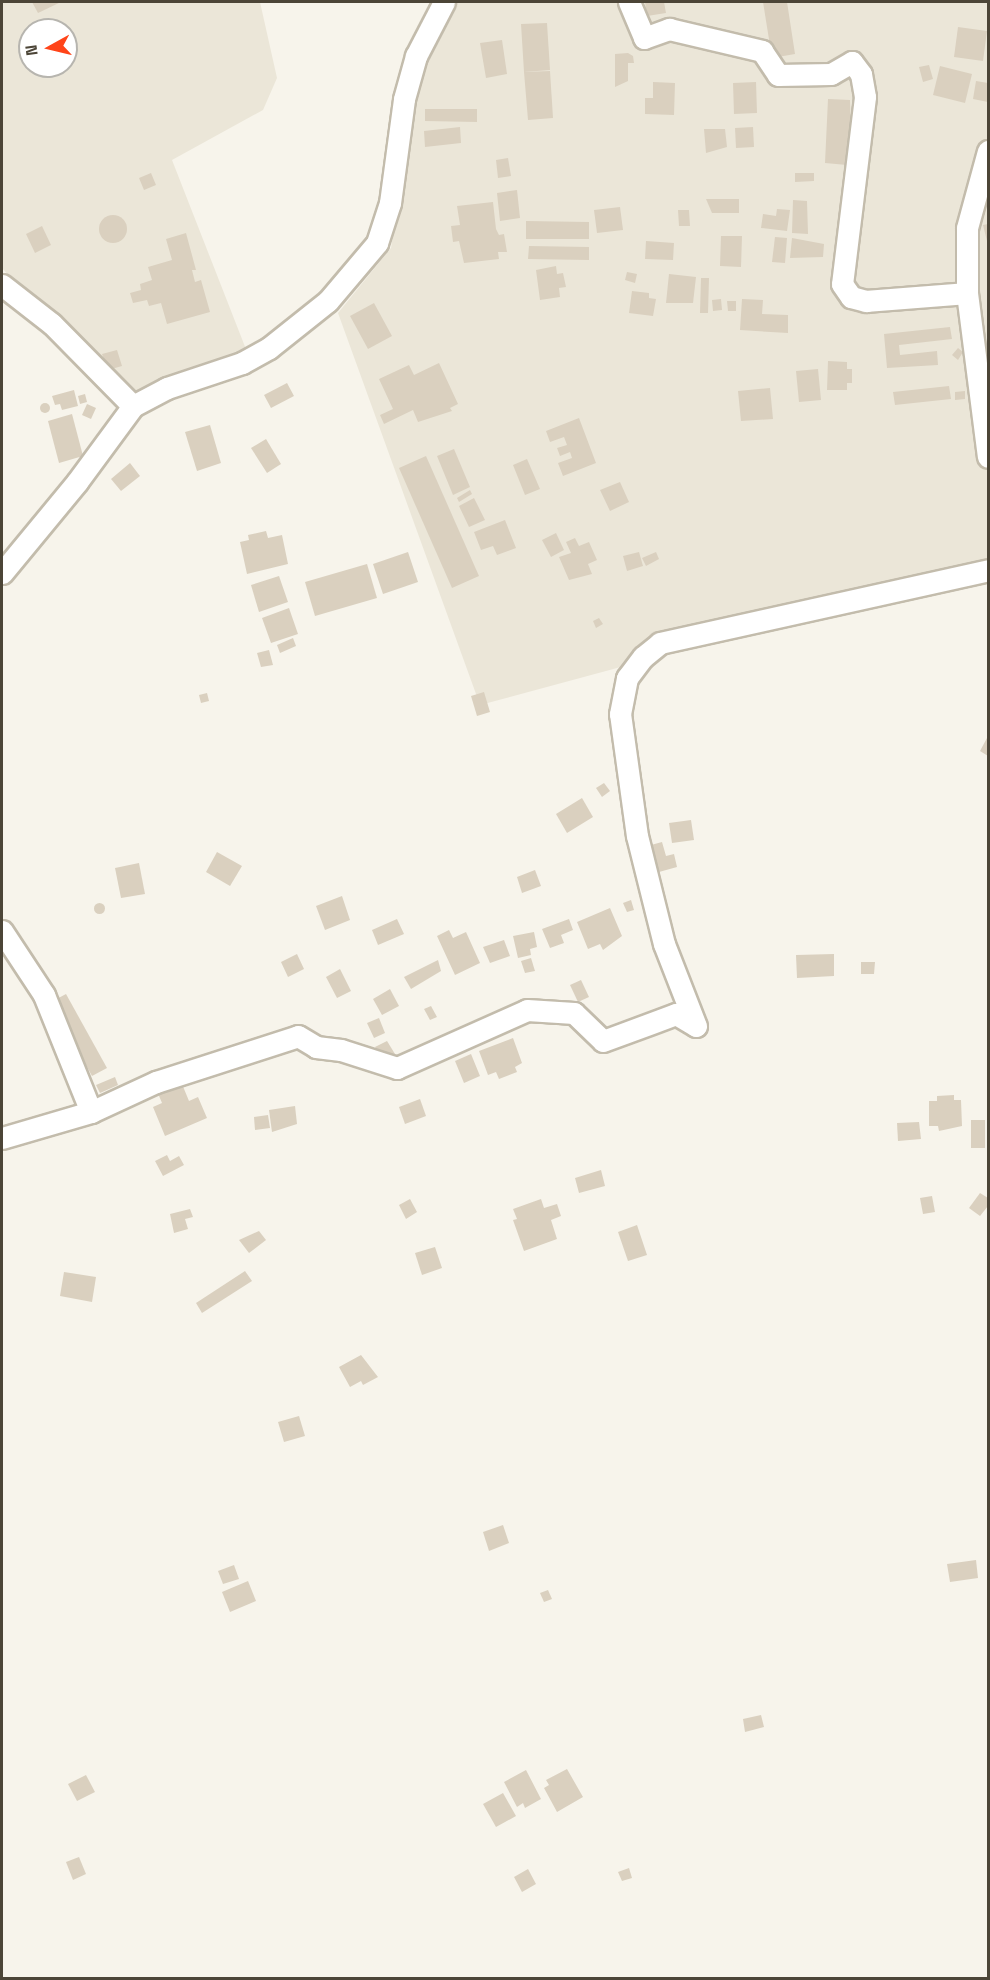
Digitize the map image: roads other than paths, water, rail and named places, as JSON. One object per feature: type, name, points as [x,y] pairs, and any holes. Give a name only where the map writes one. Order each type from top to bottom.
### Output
[{"type":"street","points":[[2,573],[77,482],[133,406],[167,388],[242,363],[269,348],[328,301],[377,243],[390,203],[404,99],[416,56],[444,2]]},
{"type":"street","points":[[629,2],[644,38],[669,29],[762,51],[778,75],[831,74],[852,62],[861,74],[864,97],[842,284],[851,297],[866,301],[967,293]]},
{"type":"street","points":[[988,151],[967,228],[967,293],[988,457]]},
{"type":"street","points":[[2,285],[52,324],[133,406]]},
{"type":"street","points":[[2,1138],[92,1112],[156,1083],[298,1036],[316,1047],[341,1050],[397,1068],[527,1010],[574,1013],[603,1041],[676,1014],[696,1026],[664,944],[637,836],[620,714],[627,678],[643,657],[660,643],[988,570]]},
{"type":"street","points":[[2,931],[44,995],[92,1112]]}]
